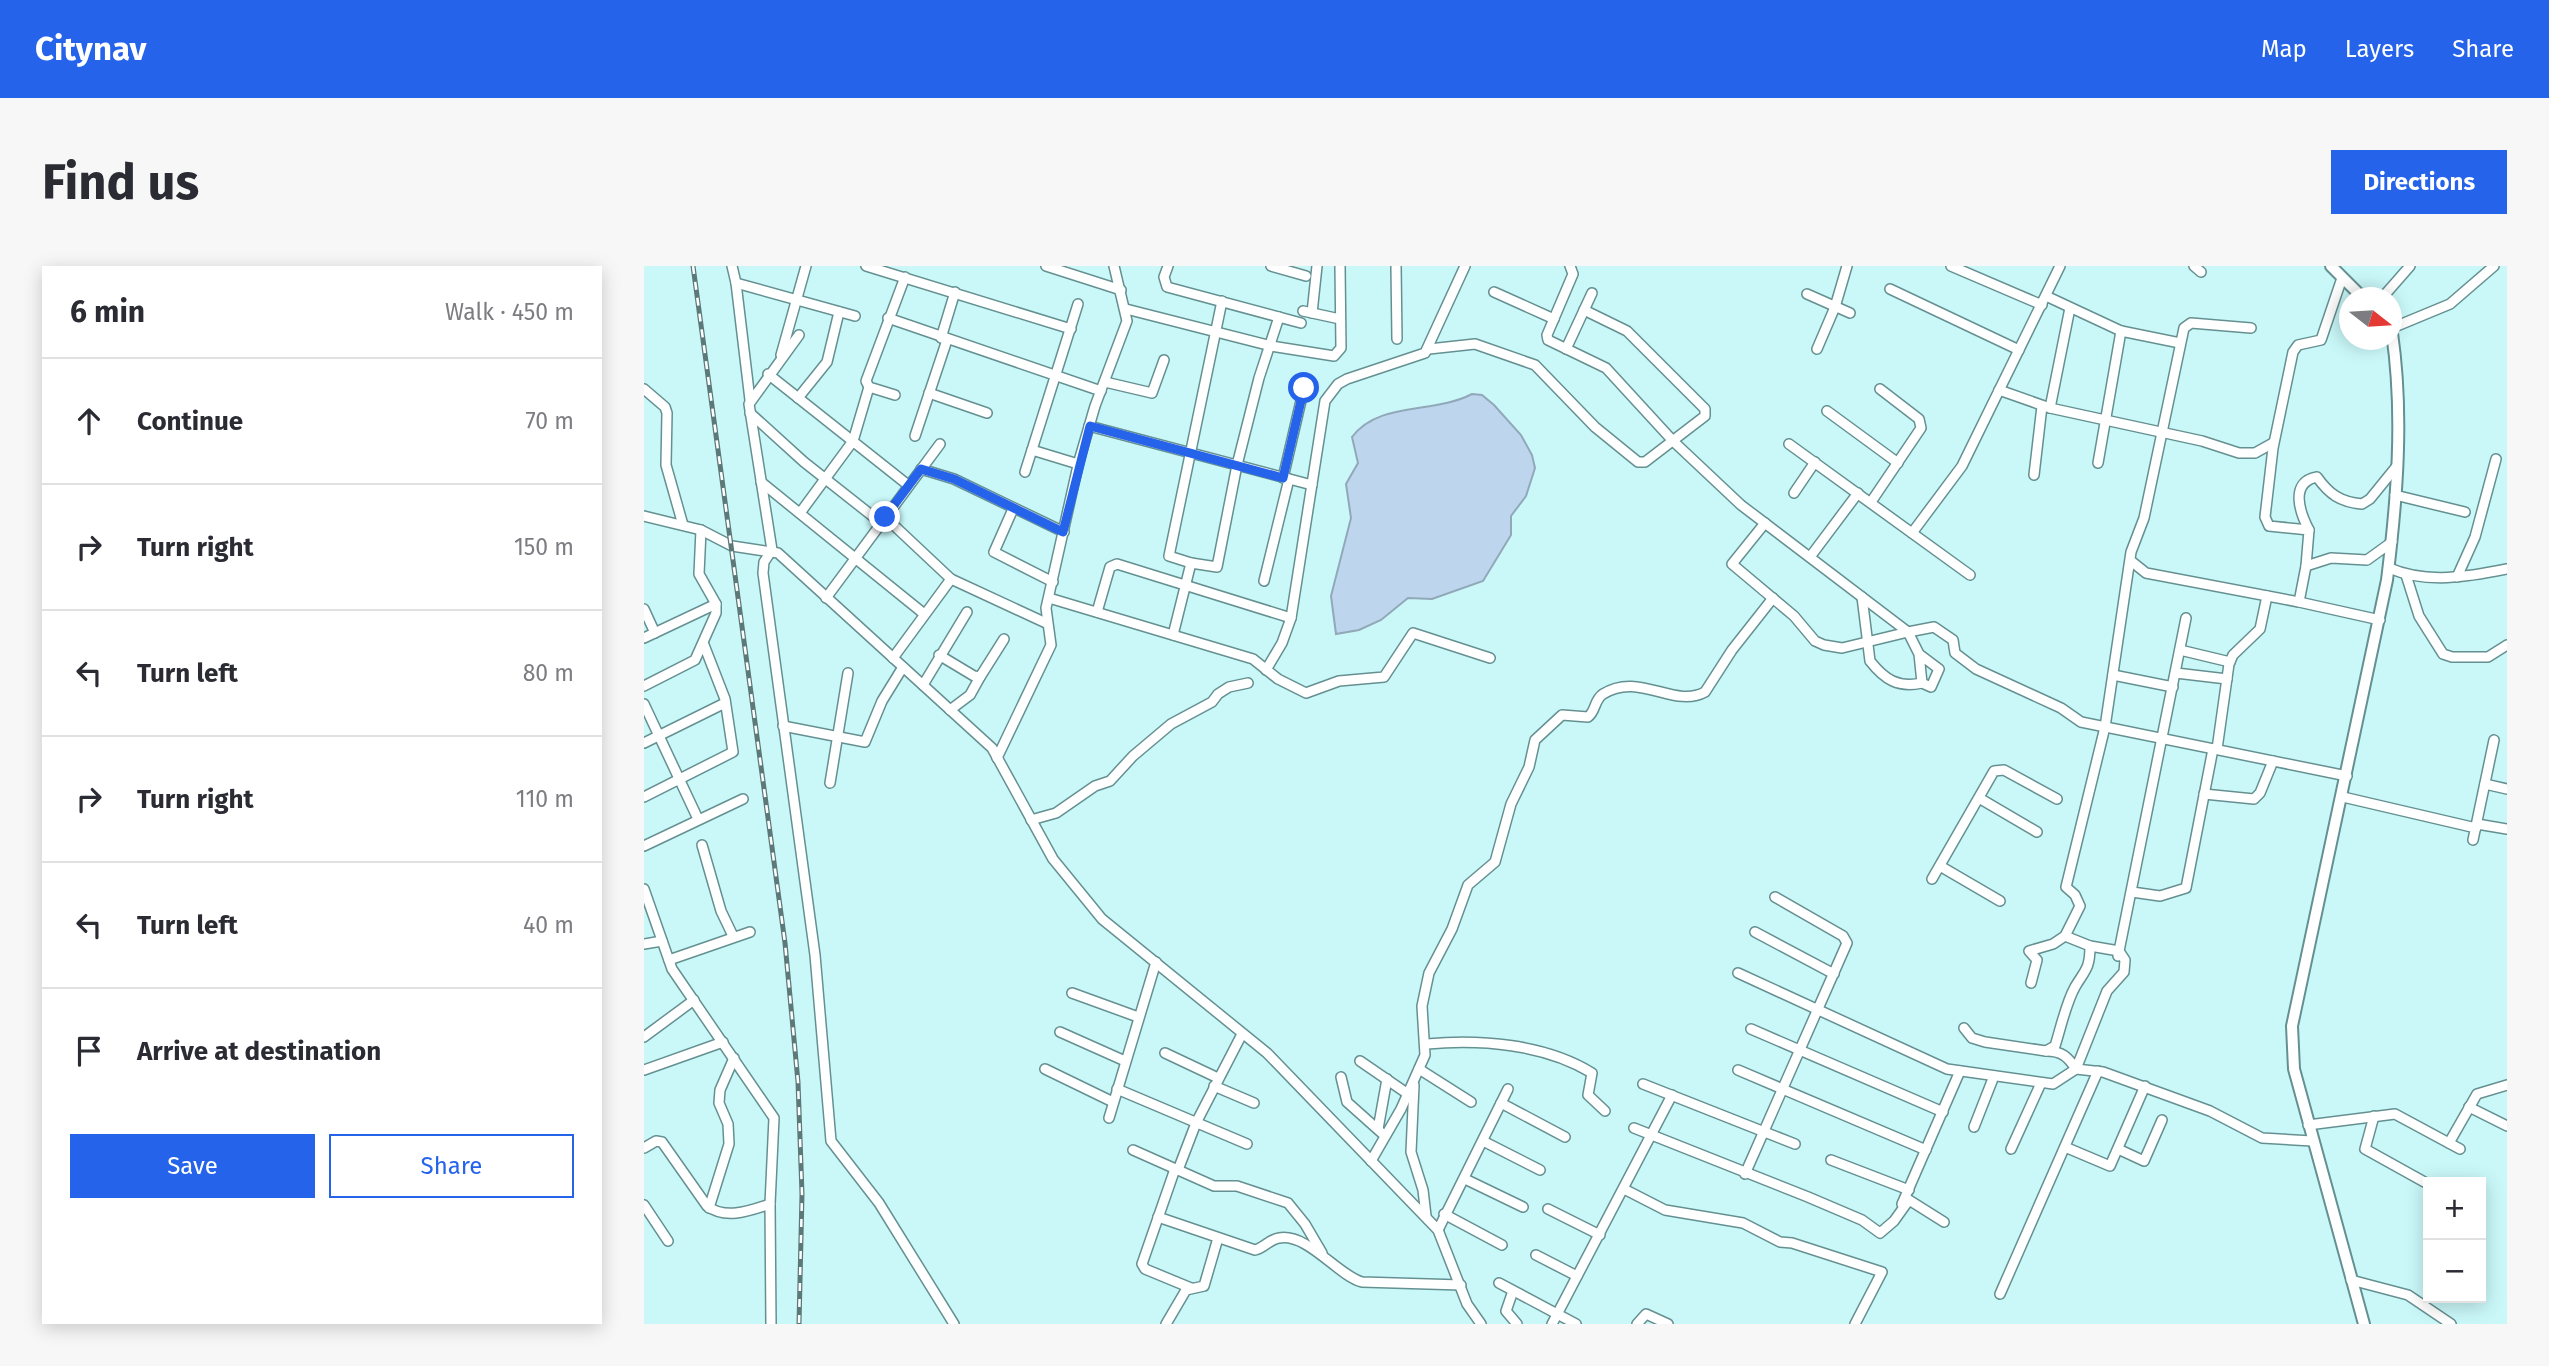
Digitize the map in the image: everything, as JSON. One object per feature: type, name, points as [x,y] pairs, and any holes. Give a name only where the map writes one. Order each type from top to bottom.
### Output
[{"type":"street","points":[[732,266],[750,413],[772,550],[764,562],[763,573],[815,955],[831,1141],[879,1203],[954,1324]]},
{"type":"street","points":[[779,359],[806,266]]},
{"type":"street","points":[[866,266],[1071,329]]},
{"type":"street","points":[[1046,266],[1121,290]]},
{"type":"street","points":[[998,758],[1050,651],[1046,623],[1049,598],[1078,464],[1103,386],[1125,330],[1126,309],[1114,266]]},
{"type":"street","points":[[1168,266],[1164,277],[1167,287],[1301,323]]},
{"type":"street","points":[[1271,266],[1306,276]]},
{"type":"street","points":[[1317,266],[1307,312],[1340,319]]},
{"type":"street","points":[[1126,309],[1270,346],[1335,356],[1340,348],[1340,266]]},
{"type":"street","points":[[1396,266],[1397,340]]},
{"type":"street","points":[[1266,670],[1282,643],[1291,618],[1322,412],[1331,391],[1347,379],[1421,356],[1429,349],[1465,266]]},
{"type":"street","points":[[1570,266],[1573,274],[1547,338],[1606,368],[1673,441],[1765,523],[1908,632],[1919,654],[1922,683]]},
{"type":"street","points":[[1817,349],[1835,307],[1847,266]]},
{"type":"street","points":[[1952,266],[2044,301],[2070,308],[2121,331],[2180,343]]},
{"type":"street","points":[[1912,533],[1958,473],[2060,266]]},
{"type":"street","points":[[2331,266],[2351,287]]},
{"type":"street","points":[[2392,287],[2410,266]]},
{"type":"street","points":[[2402,326],[2450,304],[2494,266]]},
{"type":"street","points":[[800,513],[853,441],[869,387],[866,377],[905,277]]},
{"type":"street","points":[[2309,530],[2269,526],[2266,522],[2274,441],[2293,352],[2298,345],[2315,344],[2326,333],[2342,278]]},
{"type":"street","points":[[736,282],[855,316]]},
{"type":"street","points":[[1890,289],[2019,350]]},
{"type":"street","points":[[915,436],[955,292]]},
{"type":"street","points":[[1494,292],[1554,319]]},
{"type":"street","points":[[1566,349],[1592,293]]},
{"type":"street","points":[[1807,294],[1850,313]]},
{"type":"street","points":[[1222,301],[1169,556],[1191,563],[1217,567],[1237,466],[1259,378],[1279,317]]},
{"type":"street","points":[[1025,472],[1078,304]]},
{"type":"street","points":[[2034,475],[2046,407],[2070,308]]},
{"type":"street","points":[[1429,349],[1475,344],[1535,365],[1595,427],[1638,462],[1645,462],[1705,416],[1705,409],[1632,335],[1584,310]]},
{"type":"street","points":[[798,398],[827,362],[839,312]]},
{"type":"street","points":[[888,318],[1056,377],[1103,386],[1152,393],[1164,360]]},
{"type":"street","points":[[2031,983],[2037,960],[2029,951],[2053,944],[2065,936],[2080,906],[2075,895],[2066,887],[2105,727],[2131,552],[2144,518],[2184,328],[2191,323],[2251,328]]},
{"type":"street","points":[[2098,463],[2121,331]]},
{"type":"street","points":[[750,400],[799,335]]},
{"type":"street","points":[[2364,1324],[2294,1069],[2292,1026],[2343,797],[2389,568],[2399,402],[2394,350]]},
{"type":"street","points":[[768,374],[908,485]]},
{"type":"street","points":[[869,387],[895,395]]},
{"type":"street","points":[[1264,581],[1304,388]]},
{"type":"street","points":[[644,389],[665,407],[666,465],[683,525]]},
{"type":"street","points":[[1871,502],[1920,431],[1921,423],[1880,389]]},
{"type":"street","points":[[1999,390],[2046,407],[2161,432],[2239,453],[2263,450],[2274,441]]},
{"type":"street","points":[[929,393],[987,413]]},
{"type":"street","points":[[1827,411],[1898,463]]},
{"type":"street","points":[[750,413],[824,478],[882,520],[951,579],[1046,623]]},
{"type":"street","points":[[1090,426],[1312,485]]},
{"type":"street","points":[[826,598],[854,556],[940,443]]},
{"type":"street","points":[[1789,443],[1970,575]]},
{"type":"street","points":[[1032,450],[1078,464]]},
{"type":"street","points":[[2457,577],[2475,537],[2496,459]]},
{"type":"street","points":[[1794,493],[1815,462]]},
{"type":"street","points":[[2299,602],[2309,530],[2298,508],[2300,489],[2306,482],[2317,477],[2326,490],[2337,498],[2362,504],[2396,467]]},
{"type":"street","points":[[921,469],[954,479],[1063,532]]},
{"type":"street","points":[[761,482],[923,613]]},
{"type":"street","points":[[1810,557],[1858,493]]},
{"type":"street","points":[[2395,495],[2465,512]]},
{"type":"street","points":[[1013,509],[994,552],[1052,582]]},
{"type":"street","points":[[644,516],[701,530],[732,547],[772,550],[992,748],[1053,859],[1102,919],[1267,1053],[1438,1230],[1467,1304],[1481,1324]]},
{"type":"street","points":[[1765,523],[1732,565],[1794,616],[1815,641],[1842,648],[1934,627],[1952,640],[1955,653],[1976,669],[2061,708],[2081,722],[2347,776]]},
{"type":"street","points":[[644,686],[688,666],[701,654],[716,613],[716,604],[699,575],[701,530]]},
{"type":"street","points":[[2306,566],[2331,558],[2367,560],[2392,542]]},
{"type":"street","points":[[2131,561],[2146,573],[2380,620]]},
{"type":"street","points":[[1173,635],[1191,563]]},
{"type":"street","points":[[1097,612],[1113,564],[1291,618]]},
{"type":"street","points":[[2389,568],[2406,575],[2457,577],[2507,569]]},
{"type":"street","points":[[2406,575],[2419,616],[2443,654],[2452,657],[2488,657],[2507,645]]},
{"type":"street","points":[[893,658],[923,613],[940,597],[951,579]]},
{"type":"street","points":[[2133,892],[2160,895],[2186,888],[2230,662],[2260,629],[2267,596]]},
{"type":"street","points":[[1862,597],[1870,661],[1881,674],[1894,683],[1908,686],[1922,683],[1931,687],[1939,669],[1919,654]]},
{"type":"street","points":[[1049,598],[1253,659],[1266,670],[1306,693],[1339,681],[1384,677],[1413,633],[1490,658]]},
{"type":"street","points":[[1381,1132],[1408,1094],[1427,1044],[1422,1006],[1429,973],[1451,932],[1468,885],[1495,862],[1511,804],[1530,767],[1537,736],[1562,715],[1588,717],[1602,695],[1625,685],[1689,697],[1705,692],[1739,640],[1773,598]]},
{"type":"street","points":[[644,638],[716,604]]},
{"type":"street","points":[[644,608],[655,633]]},
{"type":"street","points":[[923,685],[967,612]]},
{"type":"street","points":[[2118,954],[2164,739],[2186,618]]},
{"type":"street","points":[[950,710],[970,695],[1004,639]]},
{"type":"street","points":[[644,797],[733,752],[725,703],[704,645]]},
{"type":"street","points":[[2180,650],[2230,662]]},
{"type":"street","points":[[939,655],[980,677]]},
{"type":"street","points":[[783,726],[865,742],[881,701],[903,667]]},
{"type":"street","points":[[830,783],[848,673]]},
{"type":"street","points":[[2176,673],[2227,679]]},
{"type":"street","points":[[2113,676],[2173,687]]},
{"type":"street","points":[[1031,820],[1056,813],[1087,792],[1110,781],[1133,756],[1171,724],[1212,702],[1229,687],[1248,683]]},
{"type":"street","points":[[644,743],[725,703]]},
{"type":"street","points":[[644,704],[698,819]]},
{"type":"street","points":[[2473,840],[2494,740]]},
{"type":"street","points":[[2204,794],[2254,799],[2260,793],[2273,761]]},
{"type":"street","points":[[1932,879],[1994,771],[2000,769],[2057,799]]},
{"type":"street","points":[[2485,784],[2507,789]]},
{"type":"street","points":[[2343,797],[2507,830]]},
{"type":"street","points":[[1979,798],[2037,832]]},
{"type":"street","points":[[644,846],[743,799]]},
{"type":"street","points":[[702,845],[721,911],[733,936]]},
{"type":"street","points":[[1940,866],[2000,901]]},
{"type":"street","points":[[644,889],[669,960],[774,1118],[770,1204],[771,1324]]},
{"type":"street","points":[[1745,1174],[1798,1049],[1846,947],[1846,939],[1775,897]]},
{"type":"street","points":[[644,921],[656,922]]},
{"type":"street","points":[[669,960],[750,932]]},
{"type":"street","points":[[1755,932],[1833,974]]},
{"type":"street","points":[[1738,973],[1941,1066],[2053,1084],[2077,1069],[2107,991],[2124,972],[2124,960],[2118,954],[2065,936]]},
{"type":"street","points":[[644,944],[662,941]]},
{"type":"street","points":[[2046,1051],[2055,1045],[2076,986],[2085,978],[2090,946]]},
{"type":"street","points":[[1109,1118],[1156,962]]},
{"type":"street","points":[[1072,993],[1138,1017]]},
{"type":"street","points":[[644,1037],[694,1000]]},
{"type":"street","points":[[1964,1028],[1972,1038],[1985,1042],[2057,1051],[2068,1057],[2077,1069],[2098,1071],[2145,1086],[2230,1120],[2262,1138],[2312,1140]]},
{"type":"street","points":[[1751,1029],[1942,1112]]},
{"type":"street","points":[[1060,1032],[1125,1061]]},
{"type":"street","points":[[1191,1288],[1145,1269],[1142,1264],[1196,1123],[1242,1034]]},
{"type":"street","points":[[644,1070],[723,1042]]},
{"type":"street","points":[[1427,1044],[1476,1042],[1557,1057],[1592,1073],[1588,1095],[1605,1111]]},
{"type":"street","points":[[1166,1053],[1254,1102]]},
{"type":"street","points":[[709,1208],[729,1144],[728,1124],[719,1103],[724,1079],[734,1058]]},
{"type":"street","points":[[1360,1061],[1408,1094]]},
{"type":"street","points":[[1045,1069],[1114,1102]]},
{"type":"street","points":[[1419,1069],[1471,1102]]},
{"type":"street","points":[[1738,1070],[1926,1150]]},
{"type":"street","points":[[1894,1220],[1960,1071]]},
{"type":"street","points":[[2000,1294],[2098,1071]]},
{"type":"street","points":[[1974,1127],[1994,1076]]},
{"type":"street","points":[[1341,1077],[1347,1102],[1381,1132]]},
{"type":"street","points":[[1371,1161],[1381,1132],[1387,1079]]},
{"type":"street","points":[[1414,1080],[1411,1152],[1423,1190],[1426,1217]]},
{"type":"street","points":[[2011,1149],[2041,1083]]},
{"type":"street","points":[[1643,1084],[1795,1144]]},
{"type":"street","points":[[2449,1143],[2479,1091],[2507,1085]]},
{"type":"street","points":[[2065,1147],[2110,1166],[2145,1086]]},
{"type":"street","points":[[1117,1089],[1247,1144]]},
{"type":"street","points":[[1438,1230],[1508,1089]]},
{"type":"street","points":[[1552,1324],[1672,1095]]},
{"type":"street","points":[[1501,1103],[1565,1137]]},
{"type":"street","points":[[2469,1107],[2507,1126]]},
{"type":"street","points":[[2308,1125],[2395,1114],[2460,1149]]},
{"type":"street","points":[[2374,1116],[2365,1149],[2423,1181]]},
{"type":"street","points":[[2118,1149],[2144,1161],[2162,1120]]},
{"type":"street","points":[[1634,1128],[1862,1220],[1880,1233],[1909,1200],[1944,1222]]},
{"type":"street","points":[[644,1148],[656,1141],[662,1142],[709,1208],[732,1214],[770,1204]]},
{"type":"street","points":[[1483,1141],[1540,1170]]},
{"type":"street","points":[[1133,1150],[1214,1186],[1237,1186],[1288,1203],[1323,1255]]},
{"type":"street","points":[[1831,1160],[1909,1191]]},
{"type":"street","points":[[1465,1179],[1523,1207]]},
{"type":"street","points":[[1624,1189],[1665,1210],[1743,1223],[1780,1242],[1792,1242],[1882,1272],[1855,1324]]},
{"type":"street","points":[[644,1205],[668,1241]]},
{"type":"street","points":[[1548,1209],[1600,1235]]},
{"type":"street","points":[[1444,1214],[1502,1245]]},
{"type":"street","points":[[1158,1217],[1255,1250],[1277,1238],[1288,1238],[1323,1255],[1351,1278],[1362,1282],[1461,1284]]},
{"type":"street","points":[[1166,1324],[1184,1292],[1205,1284],[1218,1238]]},
{"type":"street","points":[[1536,1255],[1577,1276]]},
{"type":"street","points":[[2351,1280],[2408,1295],[2451,1324]]},
{"type":"street","points":[[1499,1283],[1576,1324]]},
{"type":"street","points":[[1513,1291],[1506,1311],[1517,1324]]},
{"type":"street","points":[[1637,1324],[1646,1314],[1668,1324]]},
{"type":"water","points":[[1472,394],[1482,395],[1494,405],[1521,435],[1532,455],[1535,468],[1526,496],[1511,516],[1511,535],[1483,581],[1432,599],[1408,598],[1381,620],[1359,630],[1336,634],[1331,596],[1351,518],[1346,484],[1358,463],[1352,437],[1363,426],[1377,418],[1457,400]]},
{"type":"railway","points":[[693,266],[785,943],[798,1082],[802,1194],[799,1324]]},
{"type":"route","points":[[885,517],[921,469],[954,479],[1063,532],[1090,426],[1283,478],[1304,388]]}]
